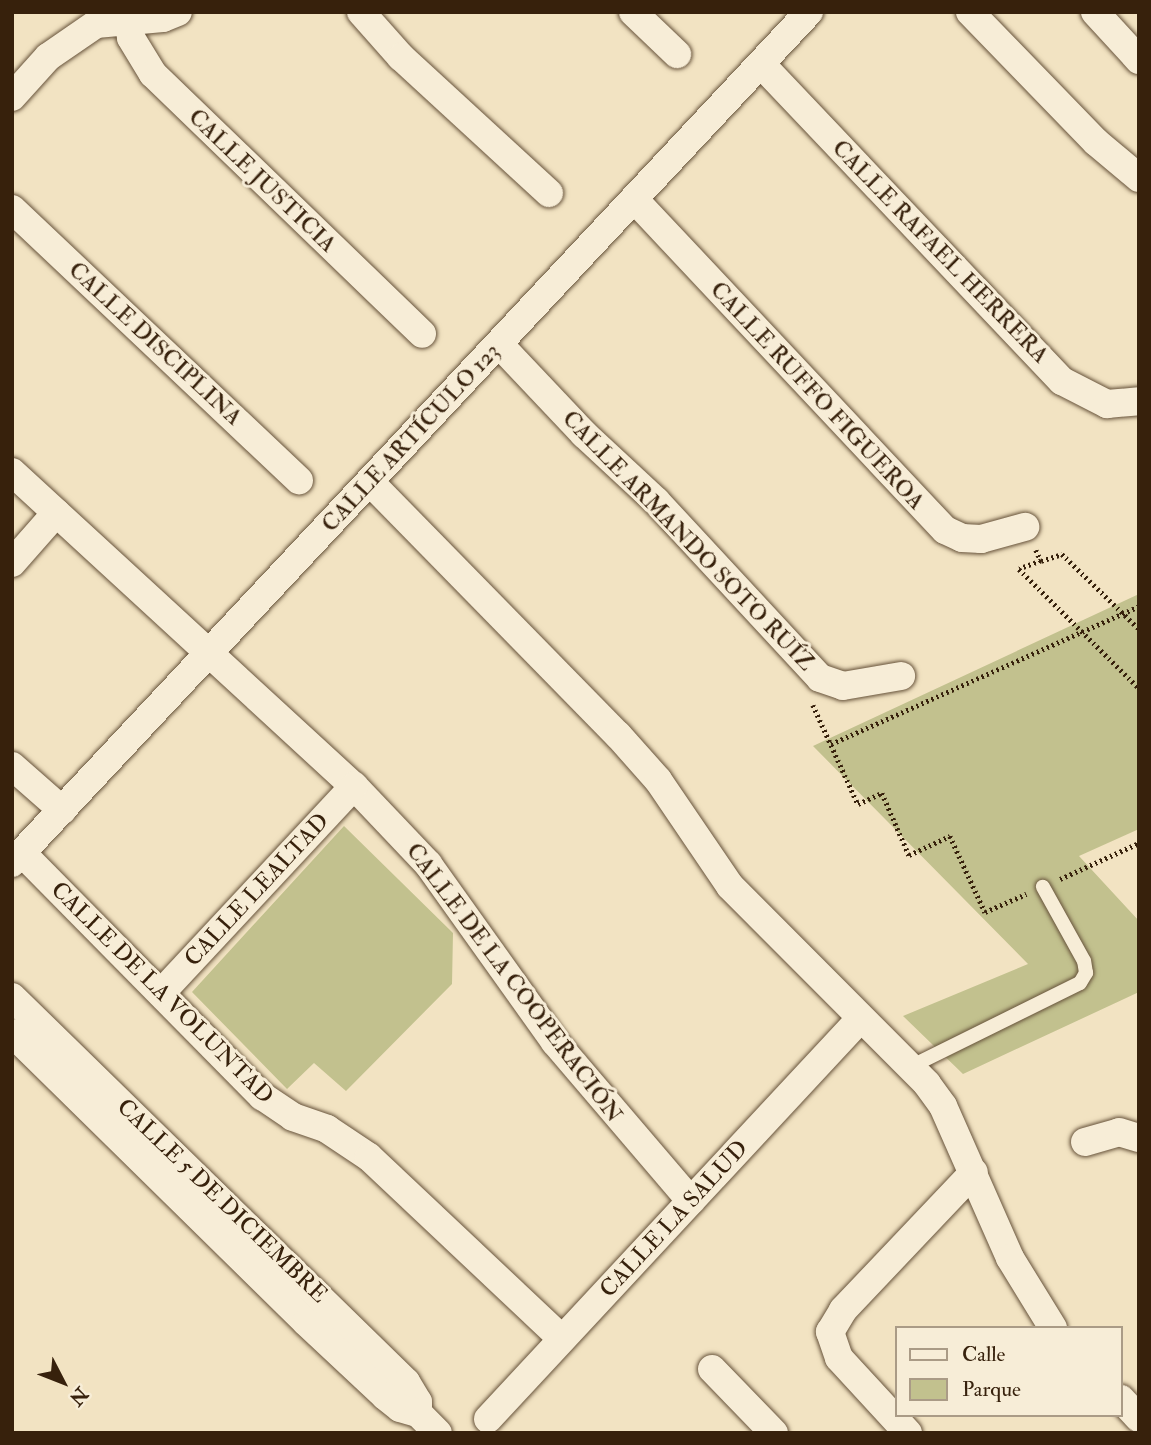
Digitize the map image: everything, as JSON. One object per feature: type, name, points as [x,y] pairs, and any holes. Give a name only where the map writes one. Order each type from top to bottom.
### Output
[{"type":"street","points":[[12,97],[73,37],[96,24],[128,16],[163,18],[178,12]]},
{"type":"street","points":[[361,12],[401,57],[550,193]]},
{"type":"street","points":[[633,12],[677,54]]},
{"type":"street","name":"CALLE ARTÍCULO 123","points":[[17,858],[212,653],[809,12]]},
{"type":"street","points":[[970,12],[1096,142],[1139,177]]},
{"type":"street","points":[[1095,12],[1139,60]]},
{"type":"street","name":"CALLE JUSTICIA","points":[[128,16],[131,38],[153,74],[422,334]]},
{"type":"street","name":"CALLE RAFAEL HERRERA","points":[[761,64],[1062,381],[1107,404],[1139,401]]},
{"type":"street","name":"CALLE RUFFO FIGUEROA","points":[[634,200],[945,530],[962,538],[981,539],[1025,527]]},
{"type":"street","name":"CALLE DISCIPLINA","points":[[16,219],[299,480]]},
{"type":"street","name":"CALLE ARMANDO SOTO RUÍZ","points":[[499,344],[584,434],[656,500],[820,677],[843,686],[901,676]]},
{"type":"street","name":"CALLE DE LA COOPERACIÓN","points":[[12,472],[354,786],[428,864],[555,1042],[691,1201]]},
{"type":"street","points":[[370,482],[618,735],[658,780],[730,886],[860,1019],[912,1066],[943,1106],[1010,1258],[1053,1326]]},
{"type":"street","points":[[12,563],[56,513]]},
{"type":"street","points":[[12,766],[62,810]]},
{"type":"street","name":"CALLE LEALTAD","points":[[161,993],[354,786]]},
{"type":"street","name":"CALLE DE LA VOLUNTAD","points":[[17,858],[161,993],[262,1096],[293,1117],[327,1129],[369,1157],[562,1339]]},
{"type":"street","name":"CALLE 5 DE DICIEMBRE","points":[[12,997],[406,1382],[428,1423]]},
{"type":"street","name":"CALLE LA SALUD","points":[[488,1419],[860,1019]]},
{"type":"street","name":"CALLE 5 DE DICIEMBRE","points":[[12,1033],[355,1368],[400,1408],[428,1423]]},
{"type":"street","points":[[1085,1142],[1119,1132],[1139,1138]]},
{"type":"street","points":[[908,1433],[855,1378],[830,1337],[831,1326],[974,1172]]},
{"type":"street","points":[[712,1369],[774,1433]]},
{"type":"street","points":[[1123,1401],[1139,1418]]},
{"type":"lane","points":[[912,1066],[1080,983],[1086,973],[1084,961],[1043,887]]},
{"type":"path","points":[[1025,527],[1041,561]]},
{"type":"path","points":[[1139,629],[1062,554],[1019,569],[1139,688]]},
{"type":"path","points":[[831,744],[1139,606]]},
{"type":"path","points":[[820,677],[804,685],[858,804],[882,793],[909,855],[950,836],[985,912],[1139,843]]},
{"type":"green space","points":[[1139,594],[1139,829],[1079,856],[1139,921],[1139,992],[963,1074],[903,1016],[1028,964],[813,746]]},
{"type":"green space","points":[[344,826],[453,933],[452,984],[346,1091],[314,1063],[287,1089],[192,992]]}]
